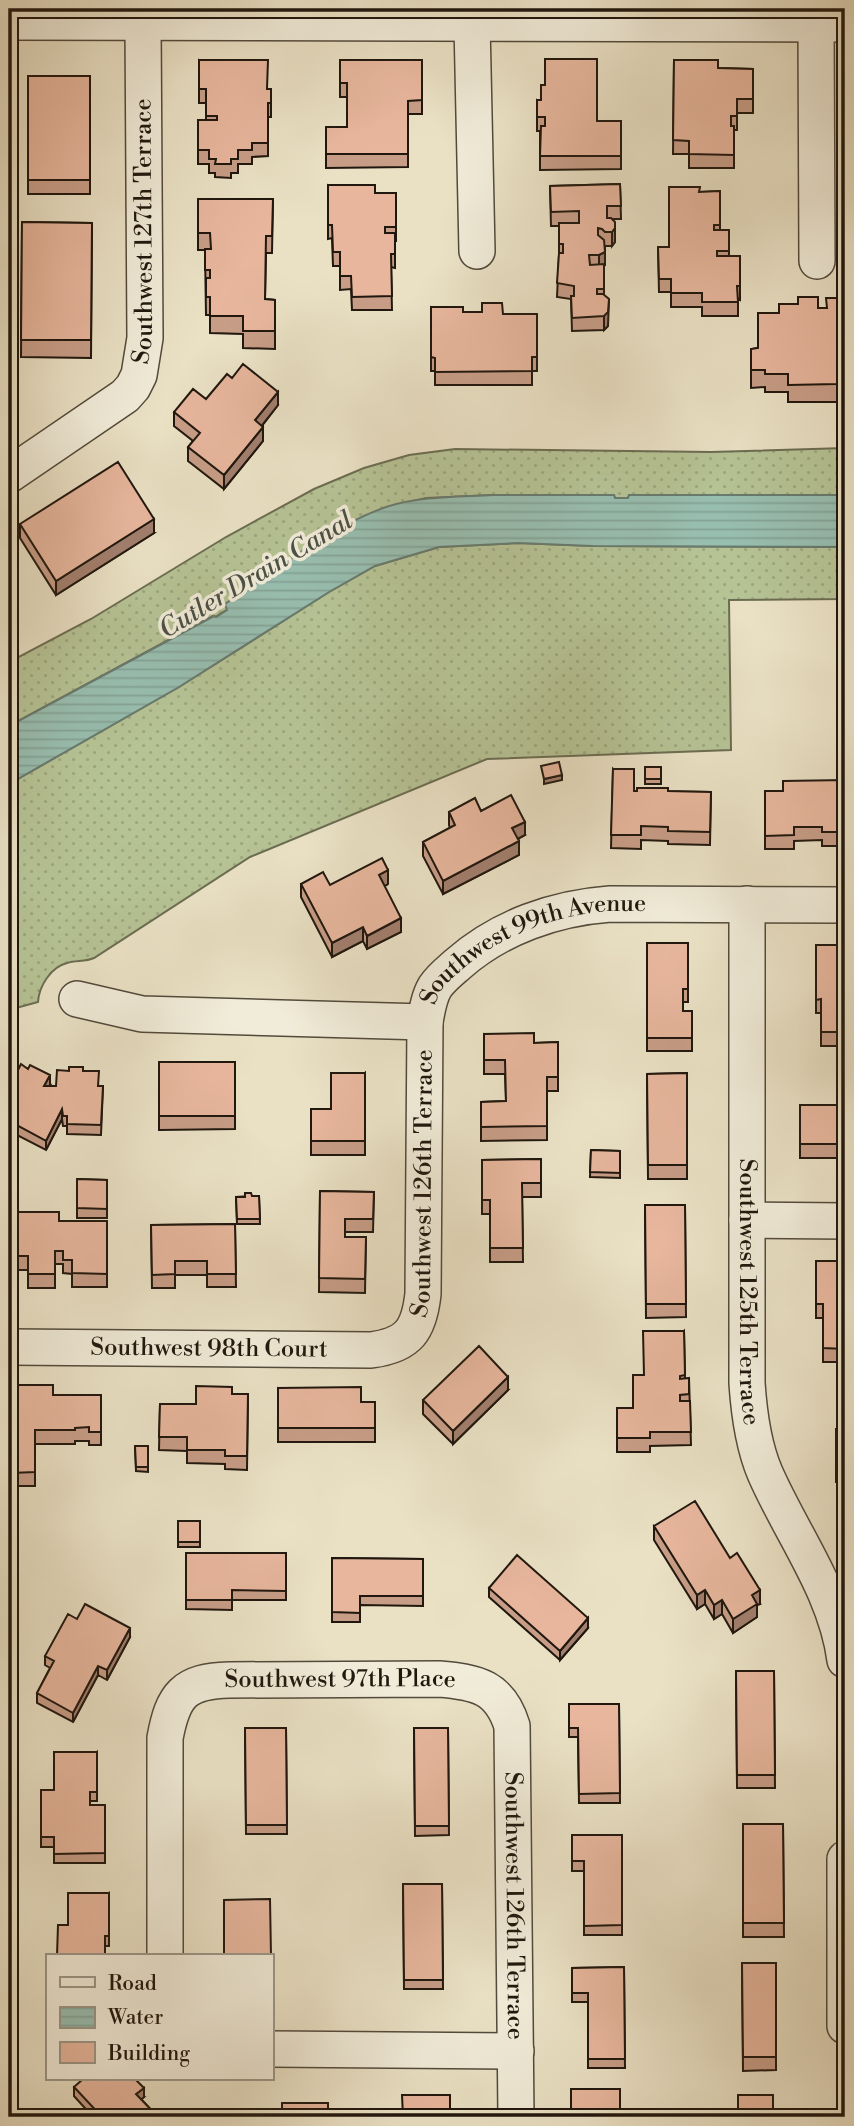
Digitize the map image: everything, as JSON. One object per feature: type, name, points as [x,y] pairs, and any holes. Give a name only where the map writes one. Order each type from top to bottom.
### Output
[{"type":"street","points":[[9,22],[143,24],[299,16],[472,24],[641,16],[831,24],[817,261]]},
{"type":"street","name":"Southwest 127th Terrace","points":[[9,475],[115,404],[133,387],[139,375],[143,360],[145,314],[143,24]]},
{"type":"street","points":[[472,24],[477,251]]},
{"type":"street","name":"Southwest 99th Avenue","points":[[77,999],[142,1014],[425,1022],[434,988],[447,973],[491,940],[543,916],[610,904],[845,905]]},
{"type":"street","name":"Southwest 125th Terrace","points":[[747,904],[747,1383],[754,1437],[765,1474],[826,1591],[837,1620],[845,1660]]},
{"type":"street","name":"Southwest 126th Terrace","points":[[405,1338],[418,1323],[423,1294],[425,1022]]},
{"type":"street","points":[[747,1220],[845,1221]]},
{"type":"street","name":"Southwest 98th Court","points":[[9,1347],[371,1350],[392,1345],[405,1338]]},
{"type":"street","name":"Southwest 97th Place","points":[[164,1954],[165,1738],[168,1721],[183,1692],[191,1686],[215,1681],[439,1679],[478,1685],[498,1697]]},
{"type":"street","name":"Southwest 126th Terrace","points":[[498,1697],[509,1716],[513,1736],[516,2117]]},
{"type":"street","points":[[845,1858],[845,2026]]},
{"type":"street","points":[[273,2049],[516,2051]]},
{"type":"shaded area","points":[[845,448],[845,495],[629,495],[628,498],[615,498],[614,495],[493,495],[426,498],[386,508],[336,529],[226,604],[228,609],[215,617],[9,726],[9,662],[91,619],[226,537],[314,489],[364,468],[409,455],[455,449],[711,452]]},
{"type":"shaded area","points":[[518,543],[845,547],[845,599],[729,600],[731,750],[487,759],[250,857],[94,958],[61,965],[43,984],[38,1002],[9,1010],[9,784],[179,687],[375,566],[439,547]]},
{"type":"water","points":[[493,495],[614,495],[615,498],[628,498],[629,495],[845,495],[845,547],[518,543],[439,547],[375,566],[179,687],[9,784],[9,726],[216,617],[227,610],[225,604],[323,538],[365,516],[399,503]]},
{"type":"building","points":[[545,59],[597,59],[597,121],[621,121],[621,156],[540,156],[541,126],[545,126],[545,117],[537,117],[537,100],[541,100],[541,85],[545,85]]},
{"type":"building","points":[[199,60],[268,60],[267,89],[271,89],[271,103],[268,103],[268,143],[252,143],[252,150],[238,150],[238,159],[231,159],[231,164],[215,164],[216,159],[209,159],[209,150],[198,150],[198,120],[217,120],[217,116],[206,116],[206,89],[199,89]]},
{"type":"building","points":[[340,60],[422,60],[422,100],[408,101],[408,154],[326,154],[326,127],[347,127],[347,83],[340,83]]},
{"type":"building","points":[[674,60],[718,60],[718,68],[753,69],[753,99],[737,99],[737,116],[731,116],[731,126],[734,126],[734,155],[689,154],[689,141],[673,140]]},
{"type":"building","points":[[28,76],[90,76],[90,180],[28,180]]},
{"type":"building","points":[[620,184],[621,206],[607,206],[607,218],[615,222],[615,228],[612,232],[605,232],[598,228],[598,235],[604,240],[605,252],[589,255],[590,265],[604,264],[604,289],[597,289],[597,294],[603,294],[609,299],[608,312],[604,316],[572,318],[571,296],[574,296],[574,286],[557,283],[559,253],[563,253],[563,244],[559,244],[559,223],[579,223],[579,211],[551,212],[550,186]]},
{"type":"building","points":[[328,185],[375,185],[375,193],[396,193],[396,227],[385,227],[385,233],[395,233],[395,254],[391,254],[392,296],[352,297],[351,276],[340,276],[340,252],[333,252],[332,225],[328,225]]},
{"type":"building","points":[[669,187],[700,187],[699,192],[720,191],[720,225],[714,225],[714,230],[729,230],[729,251],[717,251],[717,256],[740,256],[738,302],[702,302],[702,293],[671,293],[671,279],[659,279],[658,247],[669,247]]},
{"type":"building","points":[[198,199],[273,199],[272,236],[266,236],[265,299],[275,300],[275,331],[243,331],[243,316],[210,316],[206,278],[210,278],[210,270],[205,270],[205,249],[211,249],[210,233],[198,233]]},
{"type":"building","points":[[22,222],[92,223],[91,340],[21,340]]},
{"type":"building","points":[[798,297],[818,297],[818,308],[827,308],[826,298],[845,298],[845,379],[837,379],[837,384],[788,385],[788,374],[765,374],[765,370],[751,370],[751,349],[758,348],[758,313],[779,313],[779,304],[798,304]]},
{"type":"building","points":[[482,303],[502,303],[503,314],[537,314],[537,357],[532,357],[532,371],[435,372],[435,358],[431,357],[431,307],[463,307],[463,312],[482,312]]},
{"type":"building","points":[[243,364],[278,392],[255,420],[263,427],[224,475],[188,447],[200,433],[174,412],[193,389],[206,399],[227,374],[232,378]]},
{"type":"building","points":[[118,462],[154,519],[56,581],[20,524]]},
{"type":"building","points":[[559,762],[562,775],[544,779],[541,766]]},
{"type":"building","points":[[645,767],[661,767],[661,779],[645,779]]},
{"type":"building","points":[[613,769],[634,769],[634,791],[637,791],[637,788],[668,788],[668,791],[711,792],[710,832],[668,831],[668,827],[641,826],[641,835],[611,835]]},
{"type":"building","points":[[845,780],[845,832],[822,832],[822,827],[794,827],[794,835],[765,836],[765,791],[783,791],[783,781]]},
{"type":"building","points":[[511,795],[525,822],[512,828],[519,841],[443,881],[423,842],[455,825],[449,812],[475,798],[481,811]]},
{"type":"building","points":[[382,858],[388,870],[379,875],[401,918],[367,936],[363,927],[332,943],[301,884],[323,872],[330,885]]},
{"type":"building","points":[[647,943],[688,943],[688,989],[683,989],[683,1011],[692,1011],[692,1038],[647,1038]]},
{"type":"building","points":[[816,945],[845,945],[845,1032],[821,1032],[821,999],[816,1000]]},
{"type":"building","points":[[534,1033],[534,1043],[558,1042],[558,1077],[547,1077],[547,1126],[481,1127],[481,1102],[506,1101],[505,1060],[484,1060],[484,1034]]},
{"type":"building","points":[[159,1062],[235,1062],[235,1116],[159,1116]]},
{"type":"building","points":[[21,1064],[28,1069],[30,1065],[50,1075],[44,1086],[56,1086],[57,1070],[69,1071],[69,1067],[83,1067],[83,1071],[99,1071],[98,1086],[103,1086],[101,1125],[67,1124],[67,1116],[63,1116],[62,1109],[46,1141],[9,1121],[17,1101],[9,1096],[9,1088]]},
{"type":"building","points":[[331,1073],[365,1073],[365,1141],[311,1141],[311,1109],[331,1109]]},
{"type":"building","points":[[687,1073],[687,1165],[648,1165],[647,1074]]},
{"type":"building","points":[[800,1105],[845,1105],[845,1144],[800,1144]]},
{"type":"building","points":[[591,1150],[620,1151],[620,1173],[590,1172]]},
{"type":"building","points":[[541,1159],[541,1183],[522,1183],[523,1248],[490,1248],[490,1200],[482,1200],[482,1160]]},
{"type":"building","points":[[77,1179],[107,1180],[107,1209],[77,1208]]},
{"type":"building","points":[[320,1191],[374,1192],[373,1219],[345,1219],[345,1237],[366,1237],[365,1279],[319,1278]]},
{"type":"building","points":[[245,1193],[259,1196],[260,1219],[237,1219],[236,1197],[245,1197]]},
{"type":"building","points":[[645,1205],[685,1205],[686,1304],[646,1304]]},
{"type":"building","points":[[18,1212],[59,1212],[59,1221],[107,1221],[107,1274],[72,1273],[72,1260],[63,1260],[63,1251],[55,1251],[55,1274],[28,1274],[28,1256],[18,1256]]},
{"type":"building","points":[[235,1224],[236,1274],[207,1274],[207,1261],[175,1261],[175,1274],[152,1275],[151,1225]]},
{"type":"building","points":[[816,1261],[845,1261],[845,1349],[823,1348],[823,1304],[816,1304]]},
{"type":"building","points":[[643,1331],[684,1331],[685,1375],[680,1376],[680,1379],[689,1378],[689,1394],[680,1395],[680,1401],[690,1401],[691,1432],[650,1432],[650,1438],[617,1438],[617,1408],[633,1408],[633,1375],[644,1375]]},
{"type":"building","points":[[479,1346],[508,1377],[453,1431],[423,1400]]},
{"type":"building","points":[[11,1385],[53,1385],[53,1395],[101,1395],[101,1432],[89,1432],[89,1427],[75,1430],[35,1430],[35,1472],[11,1473]]},
{"type":"building","points":[[196,1386],[232,1387],[232,1394],[248,1394],[247,1456],[225,1456],[225,1450],[187,1450],[187,1437],[159,1437],[160,1404],[196,1404]]},
{"type":"building","points":[[361,1387],[361,1402],[375,1402],[375,1428],[278,1428],[278,1388]]},
{"type":"building","points":[[836,1429],[845,1429],[845,1468],[836,1468]]},
{"type":"building","points":[[135,1446],[148,1446],[148,1467],[136,1467]]},
{"type":"building","points":[[695,1501],[730,1558],[737,1553],[760,1590],[752,1595],[757,1604],[733,1619],[722,1600],[714,1605],[705,1590],[697,1595],[654,1526]]},
{"type":"building","points":[[178,1521],[200,1521],[200,1542],[178,1542]]},
{"type":"building","points":[[186,1553],[286,1553],[286,1591],[232,1590],[232,1600],[186,1600]]},
{"type":"building","points":[[517,1555],[588,1618],[560,1651],[489,1588]]},
{"type":"building","points":[[332,1558],[423,1559],[423,1596],[360,1596],[360,1613],[332,1612]]},
{"type":"building","points":[[85,1604],[130,1628],[107,1670],[98,1666],[73,1713],[37,1693],[54,1661],[45,1656],[68,1614],[77,1619]]},
{"type":"building","points":[[736,1671],[774,1671],[775,1775],[737,1775]]},
{"type":"building","points":[[569,1704],[619,1704],[620,1793],[579,1794],[578,1728],[569,1728]]},
{"type":"building","points":[[245,1728],[286,1728],[287,1825],[246,1825]]},
{"type":"building","points":[[414,1728],[448,1728],[449,1826],[415,1826]]},
{"type":"building","points":[[54,1752],[97,1752],[97,1792],[90,1792],[90,1805],[105,1805],[105,1853],[54,1854],[54,1837],[41,1837],[41,1790],[54,1790]]},
{"type":"building","points":[[743,1824],[783,1824],[784,1923],[743,1923]]},
{"type":"building","points":[[572,1835],[622,1835],[622,1925],[584,1926],[584,1861],[572,1861]]},
{"type":"building","points":[[403,1884],[442,1884],[443,1980],[404,1980]]},
{"type":"building","points":[[68,1893],[109,1893],[109,1936],[105,1936],[105,1954],[57,1954],[58,1925],[68,1925]]},
{"type":"building","points":[[270,1899],[271,1954],[224,1954],[224,1900]]},
{"type":"building","points":[[742,1963],[776,1963],[776,2057],[743,2057]]},
{"type":"building","points":[[624,1967],[625,2059],[588,2059],[588,1993],[572,1993],[572,1968]]},
{"type":"building","points":[[82,2080],[136,2080],[144,2088],[136,2094],[158,2117],[102,2117],[74,2087]]},
{"type":"building","points":[[571,2089],[620,2089],[620,2117],[571,2117]]},
{"type":"building","points":[[402,2095],[450,2095],[450,2117],[403,2117]]},
{"type":"building","points":[[738,2095],[773,2095],[773,2117],[738,2117]]},
{"type":"building","points":[[282,2103],[328,2103],[328,2117],[229,2117],[229,2111],[282,2112]]},
{"type":"water label","name":"Cutler Drain Canal","points":[[256,575]]}]
